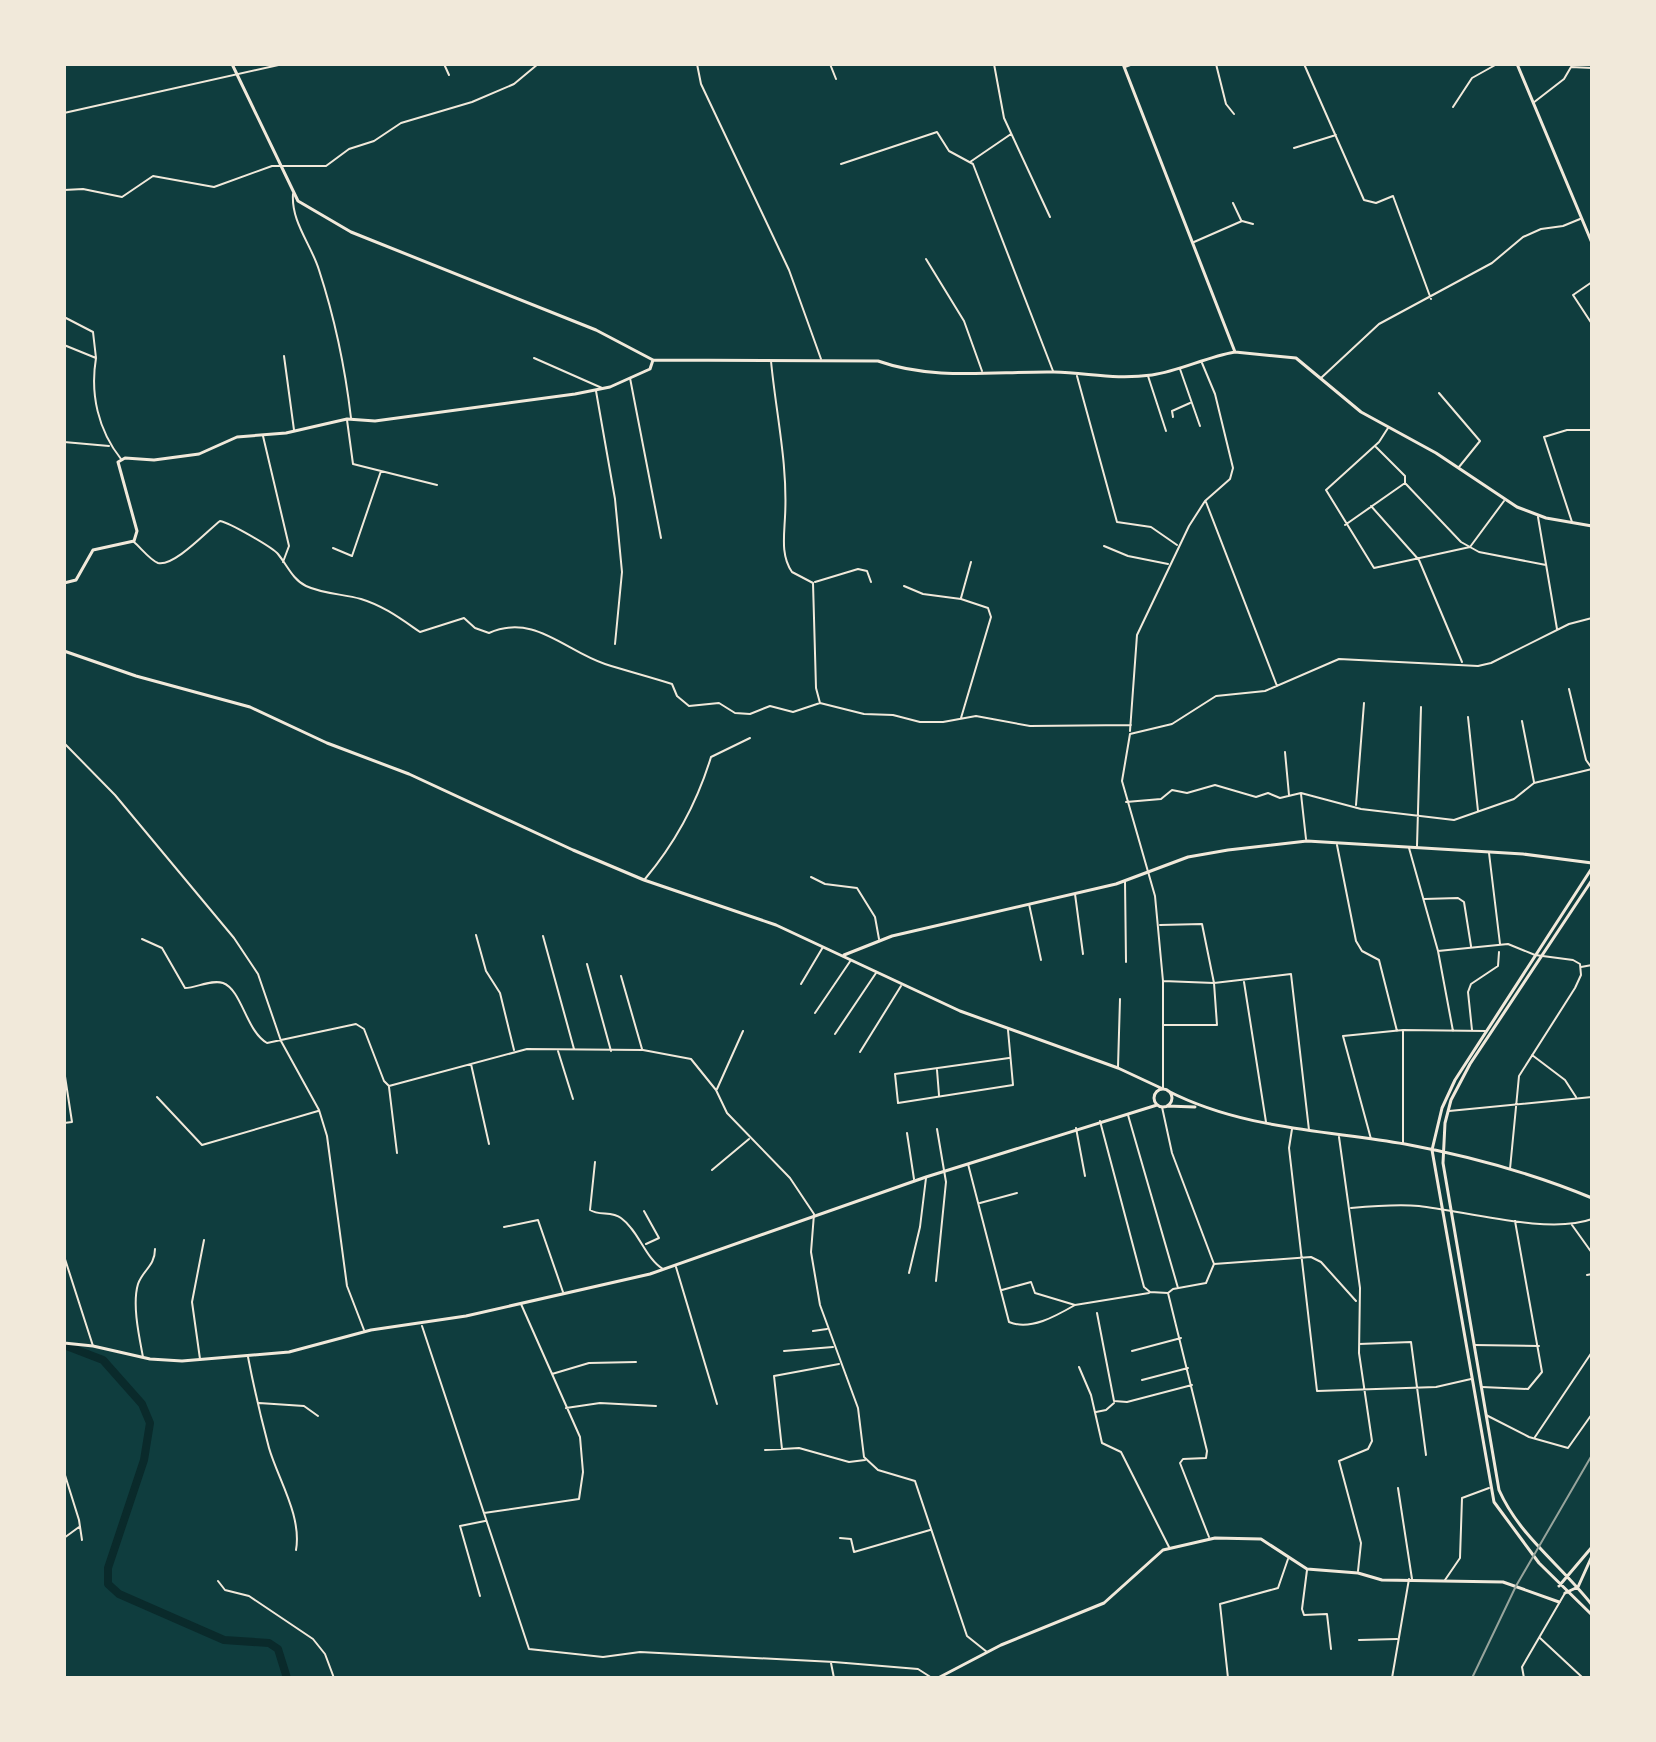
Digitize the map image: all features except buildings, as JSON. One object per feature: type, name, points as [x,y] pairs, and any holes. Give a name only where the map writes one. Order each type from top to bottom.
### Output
[{"type":"main road","points":[[232,64],[298,201],[351,232],[596,330],[653,360],[878,361],[906,371],[932,374],[1054,372],[1112,379],[1148,375],[1235,352],[1291,357],[1321,378],[1352,406],[1458,468],[1504,500],[1538,516],[1592,526]]},
{"type":"main road","points":[[1517,64],[1592,243]]},
{"type":"main road","points":[[1124,66],[1235,352]]},
{"type":"main road","points":[[64,583],[76,580],[93,550],[134,541],[137,531],[118,462],[121,460],[199,454],[237,437],[294,432],[350,419],[375,421],[596,390],[650,369],[653,360]]},
{"type":"main road","points":[[64,651],[136,676],[250,707],[644,880],[776,925],[902,985],[1008,1029],[1118,1068],[1199,1107]]},
{"type":"main road","points":[[844,955],[879,941],[1125,880],[1188,857],[1307,841],[1488,851],[1592,866],[1484,1032],[1448,1094],[1432,1150],[1494,1502],[1514,1532],[1565,1593],[1592,1615]]},
{"type":"main road","points":[[1592,880],[1470,1064],[1448,1111],[1443,1163],[1499,1490],[1508,1510],[1592,1605]]},
{"type":"main road","points":[[1162,1106],[1155,1094],[1166,1090]]},
{"type":"main road","points":[[1162,1106],[1172,1097],[1166,1090]]},
{"type":"main road","points":[[64,1343],[93,1346],[143,1358],[248,1356],[300,1350],[365,1332],[521,1303],[664,1269],[946,1170],[1076,1128],[1162,1106],[1199,1107],[1266,1124],[1432,1150],[1510,1169],[1592,1198]]},
{"type":"main road","points":[[935,1678],[1104,1603],[1170,1548],[1209,1539],[1253,1537],[1271,1544],[1307,1569],[1358,1573],[1382,1580],[1503,1582],[1559,1602]]},
{"type":"main road","points":[[1559,1586],[1592,1547]]},
{"type":"main road","points":[[1565,1593],[1578,1587],[1592,1556]]},
{"type":"street","points":[[64,113],[283,64]]},
{"type":"street","points":[[444,64],[449,75]]},
{"type":"street","points":[[64,190],[83,189],[122,197],[153,176],[210,187],[279,166],[331,164],[349,149],[374,141],[401,123],[466,104],[514,84],[538,64]]},
{"type":"street","points":[[697,64],[701,84],[789,270],[821,360]]},
{"type":"street","points":[[830,64],[836,79]]},
{"type":"street","points":[[994,64],[1004,118],[1034,174],[1050,217]]},
{"type":"street","points":[[1124,66],[1133,64]]},
{"type":"street","points":[[1216,64],[1226,104],[1234,114]]},
{"type":"street","points":[[1304,64],[1364,200],[1376,203],[1387,195],[1393,196],[1431,299]]},
{"type":"street","points":[[1453,107],[1472,78],[1497,64]]},
{"type":"street","points":[[1533,104],[1564,79],[1571,67],[1592,68]]},
{"type":"street","points":[[841,164],[937,132],[949,151],[973,164],[1054,372]]},
{"type":"street","points":[[969,162],[1012,134]]},
{"type":"street","points":[[1294,148],[1337,134]]},
{"type":"street","points":[[293,193],[295,215],[317,265],[342,347],[353,464],[437,485]]},
{"type":"street","points":[[1233,203],[1242,221]]},
{"type":"street","points":[[1321,378],[1379,324],[1431,299],[1492,263],[1523,237],[1541,229],[1592,219]]},
{"type":"street","points":[[1194,242],[1242,221],[1253,224]]},
{"type":"street","points":[[926,259],[964,321],[982,372]]},
{"type":"street","points":[[1592,282],[1573,295],[1592,324]]},
{"type":"street","points":[[64,317],[93,332],[96,358],[91,387],[110,446],[121,460]]},
{"type":"street","points":[[64,345],[96,358]]},
{"type":"street","points":[[284,356],[294,432]]},
{"type":"street","points":[[534,358],[603,388]]},
{"type":"street","points":[[771,359],[775,411],[785,457],[784,551],[792,572],[813,583],[858,569],[867,571],[871,582]]},
{"type":"street","points":[[1166,1090],[1159,925],[1150,869],[1126,802],[1122,781],[1131,725],[1137,635],[1178,545],[1205,501],[1230,479],[1233,468],[1215,394],[1201,362]]},
{"type":"street","points":[[1179,368],[1200,426]]},
{"type":"street","points":[[1077,373],[1117,522],[1151,527],[1178,545]]},
{"type":"street","points":[[1148,375],[1166,431]]},
{"type":"street","points":[[630,378],[661,538]]},
{"type":"street","points":[[596,390],[615,499],[622,572],[615,644]]},
{"type":"street","points":[[1439,393],[1480,441],[1458,468]]},
{"type":"street","points":[[1173,417],[1172,411],[1191,403]]},
{"type":"street","points":[[1388,428],[1375,446],[1326,490],[1374,568],[1470,547],[1504,500]]},
{"type":"street","points":[[1573,523],[1544,437],[1567,430],[1592,430]]},
{"type":"street","points":[[263,435],[289,546],[283,562]]},
{"type":"street","points":[[64,442],[110,446]]},
{"type":"street","points":[[1375,446],[1461,542],[1470,547],[1546,565]]},
{"type":"street","points":[[333,548],[352,556],[382,470]]},
{"type":"street","points":[[1345,525],[1405,483]]},
{"type":"street","points":[[1205,501],[1277,686]]},
{"type":"street","points":[[1371,506],[1419,560],[1462,662]]},
{"type":"street","points":[[1538,516],[1558,629]]},
{"type":"street","points":[[134,541],[155,562],[163,564],[177,559],[220,521],[233,524],[256,542],[275,551],[305,586],[363,600],[400,616],[420,632],[464,618],[475,628],[489,633],[509,624],[529,629],[559,639],[604,664],[672,684],[677,696],[689,706],[719,703],[735,713],[750,714],[770,706],[793,712],[820,703],[920,722],[976,716],[1061,727],[1131,725]]},
{"type":"street","points":[[1104,546],[1128,556],[1169,564]]},
{"type":"street","points":[[961,599],[971,562]]},
{"type":"street","points":[[813,583],[816,688],[820,703]]},
{"type":"street","points":[[904,586],[923,594],[961,599],[988,608],[991,617],[961,719]]},
{"type":"street","points":[[1130,734],[1172,724],[1216,696],[1250,694],[1348,658],[1390,663],[1462,662],[1478,666],[1491,663],[1558,629],[1592,618]]},
{"type":"street","points":[[1126,802],[1161,799],[1172,790],[1187,793],[1215,785],[1256,797],[1268,793],[1280,798],[1301,793],[1356,807],[1387,809],[1417,818],[1454,820],[1514,799],[1534,783],[1592,768],[1586,760],[1569,689]]},
{"type":"street","points":[[1356,807],[1364,703]]},
{"type":"street","points":[[1417,847],[1421,707]]},
{"type":"street","points":[[1468,717],[1478,812]]},
{"type":"street","points":[[1522,721],[1534,783]]},
{"type":"street","points":[[644,880],[681,830],[701,791],[711,757],[750,738]]},
{"type":"street","points":[[64,743],[115,795],[234,938],[258,974],[281,1041],[319,1110],[329,1149],[347,1286],[365,1332]]},
{"type":"street","points":[[1285,752],[1289,796]]},
{"type":"street","points":[[1301,793],[1299,799],[1307,841]]},
{"type":"street","points":[[1337,845],[1356,941],[1362,951],[1379,960],[1397,1031]]},
{"type":"street","points":[[1409,847],[1438,951],[1453,1031]]},
{"type":"street","points":[[1488,851],[1500,944]]},
{"type":"street","points":[[811,877],[825,884],[857,888],[875,917],[879,941]]},
{"type":"street","points":[[1125,880],[1126,962]]},
{"type":"street","points":[[1075,893],[1083,954]]},
{"type":"street","points":[[1423,899],[1458,898],[1464,902],[1471,947]]},
{"type":"street","points":[[1029,903],[1041,960]]},
{"type":"street","points":[[1159,925],[1202,924],[1214,983],[1217,1025],[1162,1025]]},
{"type":"street","points":[[476,935],[486,971],[500,993],[514,1051]]},
{"type":"street","points":[[543,936],[574,1051]]},
{"type":"street","points":[[142,939],[162,948],[185,988],[223,983],[267,1043],[356,1024],[364,1029],[384,1081],[389,1086],[397,1153]]},
{"type":"street","points":[[1438,951],[1508,944],[1535,955],[1573,960],[1580,967]]},
{"type":"street","points":[[801,984],[824,946]]},
{"type":"street","points":[[1472,1031],[1468,992],[1471,984],[1498,966],[1499,952]]},
{"type":"street","points":[[815,1013],[852,959]]},
{"type":"street","points":[[587,964],[611,1052]]},
{"type":"street","points":[[1580,967],[1592,965]]},
{"type":"street","points":[[1510,1169],[1519,1076],[1575,988],[1580,967]]},
{"type":"street","points":[[835,1034],[876,972]]},
{"type":"street","points":[[1163,981],[1214,983],[1291,974],[1309,1131]]},
{"type":"street","points":[[621,976],[643,1050]]},
{"type":"street","points":[[1244,981],[1266,1124]]},
{"type":"street","points":[[860,1052],[902,985]]},
{"type":"street","points":[[1118,1068],[1120,999]]},
{"type":"street","points":[[1008,1029],[1013,1085],[898,1103],[895,1074],[1009,1058]]},
{"type":"street","points":[[1403,1030],[1403,1144]]},
{"type":"street","points":[[1371,1140],[1343,1036],[1403,1030],[1492,1031]]},
{"type":"street","points":[[716,1090],[743,1031]]},
{"type":"street","points":[[558,1050],[573,1099]]},
{"type":"street","points":[[389,1086],[514,1051],[643,1050],[691,1059],[716,1090],[727,1113],[790,1178],[814,1214],[811,1252],[828,1329],[858,1408],[866,1460],[878,1470],[915,1481],[967,1636],[988,1653]]},
{"type":"street","points":[[1531,1054],[1565,1080],[1577,1098]]},
{"type":"street","points":[[471,1063],[489,1144]]},
{"type":"street","points":[[936,1068],[939,1097]]},
{"type":"street","points":[[64,1070],[72,1122],[64,1123]]},
{"type":"street","points":[[157,1097],[202,1145],[319,1110]]},
{"type":"street","points":[[1448,1111],[1592,1097]]},
{"type":"street","points":[[968,1163],[1009,1322],[1014,1325],[1047,1321],[1075,1305],[1150,1292],[1168,1293],[1206,1283],[1214,1264],[1172,1153],[1162,1106]]},
{"type":"street","points":[[1127,1113],[1178,1288]]},
{"type":"street","points":[[1100,1121],[1144,1287],[1150,1292]]},
{"type":"street","points":[[1076,1128],[1085,1176]]},
{"type":"street","points":[[1292,1128],[1289,1148],[1317,1391],[1436,1387],[1472,1379]]},
{"type":"street","points":[[936,1281],[946,1170],[937,1129]]},
{"type":"street","points":[[907,1133],[914,1181]]},
{"type":"street","points":[[1339,1136],[1360,1288],[1357,1302],[1358,1344],[1372,1441],[1368,1449],[1339,1461],[1361,1543],[1358,1573]]},
{"type":"street","points":[[712,1170],[750,1138]]},
{"type":"street","points":[[595,1162],[590,1210],[620,1217],[644,1244],[655,1265],[664,1269]]},
{"type":"street","points":[[909,1273],[920,1227],[926,1177]]},
{"type":"street","points":[[980,1203],[1017,1193]]},
{"type":"street","points":[[1349,1209],[1421,1206],[1452,1214],[1515,1220],[1571,1223],[1592,1219]]},
{"type":"street","points":[[644,1211],[659,1238],[644,1244]]},
{"type":"street","points":[[504,1227],[538,1220],[564,1293]]},
{"type":"street","points":[[1481,1387],[1528,1389],[1542,1372],[1540,1346],[1515,1220]]},
{"type":"street","points":[[1571,1223],[1592,1253]]},
{"type":"street","points":[[200,1359],[192,1302],[204,1240]]},
{"type":"street","points":[[143,1358],[136,1291],[140,1278],[149,1270],[155,1249]]},
{"type":"street","points":[[64,1256],[93,1346]]},
{"type":"street","points":[[1214,1264],[1302,1256],[1321,1262],[1357,1302]]},
{"type":"street","points":[[676,1265],[717,1404]]},
{"type":"street","points":[[1587,1275],[1592,1274]]},
{"type":"street","points":[[1001,1290],[1031,1282],[1035,1293],[1075,1305]]},
{"type":"street","points":[[1168,1293],[1189,1368],[1207,1451],[1206,1458],[1200,1461],[1183,1459],[1180,1463],[1209,1539]]},
{"type":"street","points":[[484,1513],[579,1499],[583,1472],[580,1437],[521,1303]]},
{"type":"street","points":[[1097,1313],[1114,1401]]},
{"type":"street","points":[[422,1326],[529,1649],[603,1657],[640,1652],[830,1662],[918,1669],[935,1678]]},
{"type":"street","points":[[813,1331],[828,1329]]},
{"type":"street","points":[[1132,1351],[1181,1338]]},
{"type":"street","points":[[1358,1344],[1411,1342],[1426,1455]]},
{"type":"street","points":[[1474,1345],[1540,1346]]},
{"type":"street","points":[[784,1351],[834,1347]]},
{"type":"street","points":[[1534,1439],[1592,1352]]},
{"type":"street","points":[[248,1356],[271,1453],[282,1477],[297,1542],[296,1550]]},
{"type":"street","points":[[551,1374],[589,1363],[636,1362]]},
{"type":"street","points":[[782,1449],[774,1376],[840,1364]]},
{"type":"street","points":[[1079,1367],[1102,1443],[1121,1452],[1152,1519],[1170,1548]]},
{"type":"street","points":[[1142,1380],[1189,1368]]},
{"type":"street","points":[[1114,1401],[1127,1402],[1193,1385]]},
{"type":"street","points":[[1095,1412],[1106,1410],[1114,1401]]},
{"type":"street","points":[[258,1403],[304,1406],[318,1416]]},
{"type":"street","points":[[565,1408],[600,1403],[656,1406]]},
{"type":"street","points":[[1485,1415],[1534,1439],[1568,1448],[1592,1414]]},
{"type":"street","points":[[765,1450],[799,1448],[849,1462],[866,1460]]},
{"type":"street","points":[[64,1472],[82,1540]]},
{"type":"street","points":[[1392,1678],[1410,1579],[1398,1488]]},
{"type":"street","points":[[1445,1581],[1460,1558],[1462,1498],[1474,1490],[1491,1488]]},
{"type":"street","points":[[480,1596],[460,1526],[486,1520]]},
{"type":"street","points":[[64,1538],[80,1526]]},
{"type":"street","points":[[840,1538],[851,1539],[854,1552],[931,1529]]},
{"type":"street","points":[[1228,1678],[1220,1604],[1278,1588],[1288,1557]]},
{"type":"street","points":[[1307,1569],[1302,1609],[1304,1615],[1327,1614],[1331,1649]]},
{"type":"street","points":[[218,1581],[225,1590],[249,1596],[313,1639],[325,1654],[334,1678]]},
{"type":"street","points":[[1524,1678],[1522,1667],[1565,1593]]},
{"type":"street","points":[[1540,1638],[1583,1678]]},
{"type":"street","points":[[1359,1640],[1399,1639]]},
{"type":"street","points":[[830,1662],[834,1678]]},
{"type":"waterway","points":[[64,1345],[103,1360],[142,1404],[150,1423],[144,1460],[108,1568],[108,1584],[119,1594],[224,1640],[269,1643],[278,1649],[287,1678]]},
{"type":"railway","points":[[1472,1678],[1516,1586],[1592,1455]]}]
